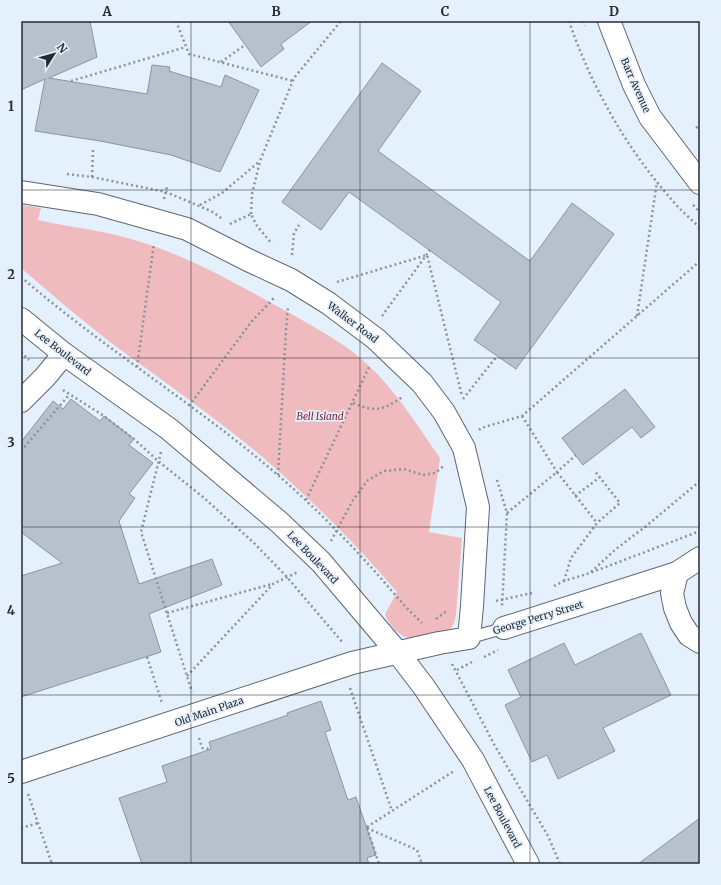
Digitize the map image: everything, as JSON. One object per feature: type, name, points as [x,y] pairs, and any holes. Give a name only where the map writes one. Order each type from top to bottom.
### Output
[{"type":"street","name":"Barr Avenue","points":[[612,22],[634,85],[650,117],[700,183]]},
{"type":"street","name":"Walker Road","points":[[21,192],[98,204],[187,229],[291,280],[328,303],[376,339],[422,384],[444,412],[464,448],[478,507],[469,638]]},
{"type":"street","name":"Lee Boulevard","points":[[21,319],[64,354],[168,429],[279,522],[321,562],[398,653],[424,687],[473,760],[528,864]]},
{"type":"street","points":[[21,401],[45,377],[64,354]]},
{"type":"street","name":"George Perry Street","points":[[504,628],[677,573],[700,558]]},
{"type":"street","points":[[677,573],[672,593],[675,608],[681,623],[689,635],[700,642]]},
{"type":"street","name":"George Perry Street","points":[[398,653],[433,635],[469,638]]},
{"type":"street","name":"Old Main Plaza","points":[[21,772],[347,665],[398,653]]},
{"type":"lane","name":"George Perry Street","points":[[469,638],[504,628]]},
{"type":"path","points":[[176,21],[189,54],[293,81]]},
{"type":"path","points":[[251,214],[252,194],[260,161],[293,81],[341,21]]},
{"type":"path","points":[[569,21],[579,50],[602,99],[633,151],[672,200],[700,228]]},
{"type":"path","points":[[221,62],[245,45]]},
{"type":"path","points":[[71,81],[186,47]]},
{"type":"path","points":[[696,128],[700,125]]},
{"type":"path","points":[[92,176],[93,150]]},
{"type":"path","points":[[199,206],[222,193],[260,161]]},
{"type":"path","points":[[636,316],[658,182]]},
{"type":"path","points":[[137,367],[154,246],[167,187]]},
{"type":"path","points":[[278,475],[286,330],[294,233],[299,225]]},
{"type":"path","points":[[306,500],[370,366],[382,316],[430,250]]},
{"type":"path","points":[[336,282],[427,255]]},
{"type":"path","points":[[427,255],[463,399],[497,356]]},
{"type":"path","points":[[481,428],[522,416],[700,260]]},
{"type":"path","points":[[21,277],[48,300],[174,394],[278,475],[306,500],[370,566],[408,610],[433,635],[457,670],[495,746],[548,836],[560,864]]},
{"type":"path","points":[[189,406],[252,321],[291,280]]},
{"type":"path","points":[[21,352],[45,377],[104,416],[134,439],[158,461],[203,497],[254,543],[286,576],[343,643],[347,665],[392,811]]},
{"type":"path","points":[[353,403],[367,409],[374,410],[387,407],[422,384]]},
{"type":"path","points":[[21,451],[69,394]]},
{"type":"path","points":[[174,394],[168,429],[158,461],[141,532],[199,714]]},
{"type":"path","points":[[522,416],[557,472],[597,523]]},
{"type":"path","points":[[507,513],[576,456]]},
{"type":"path","points":[[564,581],[571,558],[597,523],[620,503],[594,470]]},
{"type":"path","points":[[575,496],[600,477]]},
{"type":"path","points":[[590,573],[616,549],[700,481]]},
{"type":"path","points":[[549,589],[564,581],[590,573],[700,531]]},
{"type":"path","points":[[167,613],[273,584]]},
{"type":"path","points":[[433,635],[444,612],[450,609],[472,606],[535,592]]},
{"type":"path","points":[[147,657],[170,724]]},
{"type":"path","points":[[367,827],[495,746]]},
{"type":"path","points":[[21,772],[52,864]]},
{"type":"path","points":[[21,828],[38,823]]},
{"type":"path","points":[[367,827],[379,864]]},
{"type":"path","points":[[367,827],[417,850],[422,864]]},
{"type":"green space","name":"Bell Island","points":[[21,205],[41,208],[38,220],[120,236],[151,245],[190,261],[266,300],[318,329],[361,358],[399,399],[440,458],[429,532],[462,538],[456,615],[450,629],[442,633],[416,638],[407,637],[399,633],[389,622],[385,614],[397,592],[365,556],[314,504],[242,440],[205,411],[110,342],[21,268]]},
{"type":"building","points":[[21,21],[90,21],[97,57],[49,78],[147,94],[152,65],[170,67],[169,71],[221,87],[225,75],[259,90],[220,172],[171,155],[100,141],[35,131],[45,79],[21,90]]},
{"type":"building","points":[[228,21],[312,21],[281,44],[284,49],[261,67]]},
{"type":"building","points":[[382,63],[421,91],[378,151],[530,261],[572,203],[614,234],[516,369],[474,340],[501,302],[349,192],[321,230],[282,202]]},
{"type":"building","points":[[625,389],[655,427],[641,438],[632,427],[583,465],[562,438]]},
{"type":"building","points":[[71,399],[100,421],[104,416],[134,439],[129,445],[153,463],[129,494],[135,498],[119,521],[139,584],[212,559],[222,585],[149,614],[161,652],[21,697],[21,576],[62,563],[21,532],[21,442],[53,401],[63,409]]},
{"type":"building","points":[[641,633],[671,695],[603,728],[615,751],[558,779],[547,755],[532,762],[505,705],[521,697],[508,670],[564,643],[575,665]]},
{"type":"building","points":[[321,701],[331,730],[325,732],[348,800],[356,797],[376,855],[367,858],[369,864],[142,864],[119,798],[167,782],[162,766],[211,749],[209,742],[288,715],[287,713]]},
{"type":"building","points":[[700,818],[700,864],[638,864]]}]
